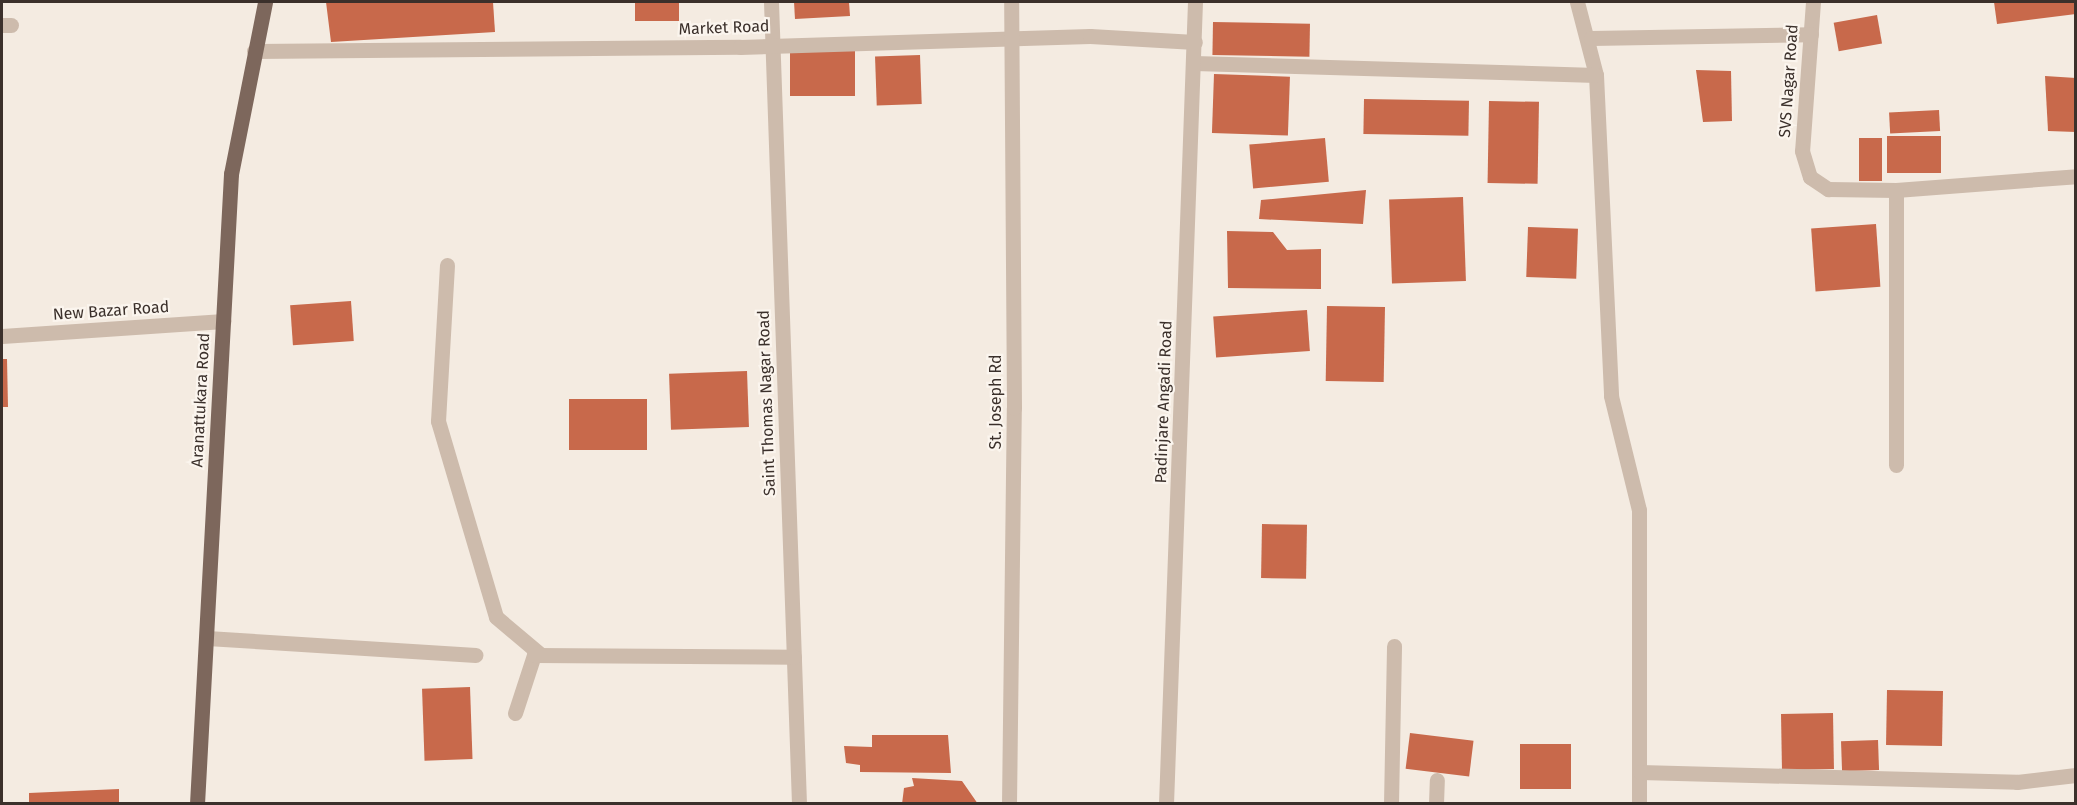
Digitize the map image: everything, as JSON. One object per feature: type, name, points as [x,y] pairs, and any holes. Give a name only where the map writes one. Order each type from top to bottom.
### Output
[{"type":"main road","name":"Aranattukara Road","points":[[197,804],[231,174],[265,2]]},
{"type":"street","name":"Saint Thomas Nagar Road","points":[[771,2],[799,804]]},
{"type":"street","name":"St. Joseph Rd","points":[[1009,804],[1013,37],[1011,2]]},
{"type":"street","name":"Padinjare Angadi Road","points":[[1166,804],[1195,2]]},
{"type":"street","points":[[1578,2],[1591,38],[1596,75],[1611,396],[1639,510],[1639,804]]},
{"type":"street","name":"SVS Nagar Road","points":[[1813,2],[1802,151],[1810,177],[1828,189],[1896,190]]},
{"type":"street","points":[[1591,38],[1811,34]]},
{"type":"street","name":"Market Road","points":[[254,51],[774,44],[1013,37],[1195,42]]},
{"type":"street","points":[[1194,63],[1596,75]]},
{"type":"street","points":[[1896,465],[1896,190],[2076,176]]},
{"type":"street","points":[[447,265],[438,421],[496,617],[542,655]]},
{"type":"street","name":"New Bazar Road","points":[[2,336],[223,321]]},
{"type":"street","points":[[207,638],[475,655]]},
{"type":"street","points":[[1391,804],[1394,646]]},
{"type":"street","points":[[515,713],[534,655],[794,657]]},
{"type":"street","points":[[1640,772],[2017,782],[2076,775]]},
{"type":"street","points":[[1436,804],[1437,780]]},
{"type":"building","points":[[326,2],[493,2],[495,32],[331,42]]},
{"type":"building","points":[[635,2],[679,2],[679,21],[635,21]]},
{"type":"building","points":[[794,2],[849,2],[850,16],[795,19]]},
{"type":"building","points":[[1994,2],[2076,2],[2076,14],[1997,24]]},
{"type":"building","points":[[1877,15],[1882,44],[1839,51],[1834,23]]},
{"type":"building","points":[[1213,22],[1310,24],[1309,57],[1212,55]]},
{"type":"building","points":[[790,50],[855,50],[855,96],[790,96]]},
{"type":"building","points":[[920,55],[922,104],[877,106],[875,57]]},
{"type":"building","points":[[1696,70],[1731,71],[1732,121],[1703,122]]},
{"type":"building","points":[[1214,74],[1290,77],[1288,136],[1212,133]]},
{"type":"building","points":[[2045,76],[2076,78],[2076,132],[2048,131]]},
{"type":"building","points":[[1364,99],[1469,101],[1468,136],[1363,134]]},
{"type":"building","points":[[1489,101],[1539,102],[1538,184],[1488,183]]},
{"type":"building","points":[[1939,110],[1940,131],[1890,134],[1889,113]]},
{"type":"building","points":[[1887,136],[1941,136],[1941,173],[1887,173]]},
{"type":"building","points":[[1325,138],[1329,182],[1253,188],[1249,145]]},
{"type":"building","points":[[1859,138],[1882,138],[1882,181],[1859,181]]},
{"type":"building","points":[[1366,190],[1363,224],[1259,219],[1261,200]]},
{"type":"building","points":[[1463,197],[1466,281],[1392,284],[1389,200]]},
{"type":"building","points":[[1876,224],[1880,287],[1816,291],[1811,229]]},
{"type":"building","points":[[1528,227],[1578,229],[1576,279],[1526,277]]},
{"type":"building","points":[[1227,231],[1273,232],[1287,250],[1321,249],[1321,289],[1228,288]]},
{"type":"building","points":[[351,301],[354,341],[293,345],[290,305]]},
{"type":"building","points":[[1327,306],[1385,307],[1384,382],[1326,381]]},
{"type":"building","points":[[1307,310],[1310,351],[1216,357],[1213,317]]},
{"type":"building","points":[[2,359],[7,359],[8,407],[2,407]]},
{"type":"building","points":[[747,371],[749,427],[671,430],[669,374]]},
{"type":"building","points":[[569,399],[647,399],[647,450],[569,450]]},
{"type":"building","points":[[1262,524],[1307,525],[1306,579],[1261,578]]},
{"type":"building","points":[[470,687],[473,759],[425,761],[422,689]]},
{"type":"building","points":[[1887,690],[1943,691],[1942,746],[1886,745]]},
{"type":"building","points":[[1833,713],[1834,769],[1782,770],[1781,714]]},
{"type":"building","points":[[1410,733],[1474,741],[1469,777],[1406,769]]},
{"type":"building","points":[[872,735],[948,735],[951,773],[860,772],[860,765],[846,763],[844,746],[872,747]]},
{"type":"building","points":[[1878,740],[1879,770],[1842,771],[1841,741]]},
{"type":"building","points":[[1520,744],[1571,744],[1571,789],[1520,789]]},
{"type":"building","points":[[912,778],[962,781],[978,804],[902,804],[904,788],[914,786]]},
{"type":"building","points":[[119,789],[119,804],[29,804],[29,793]]}]
